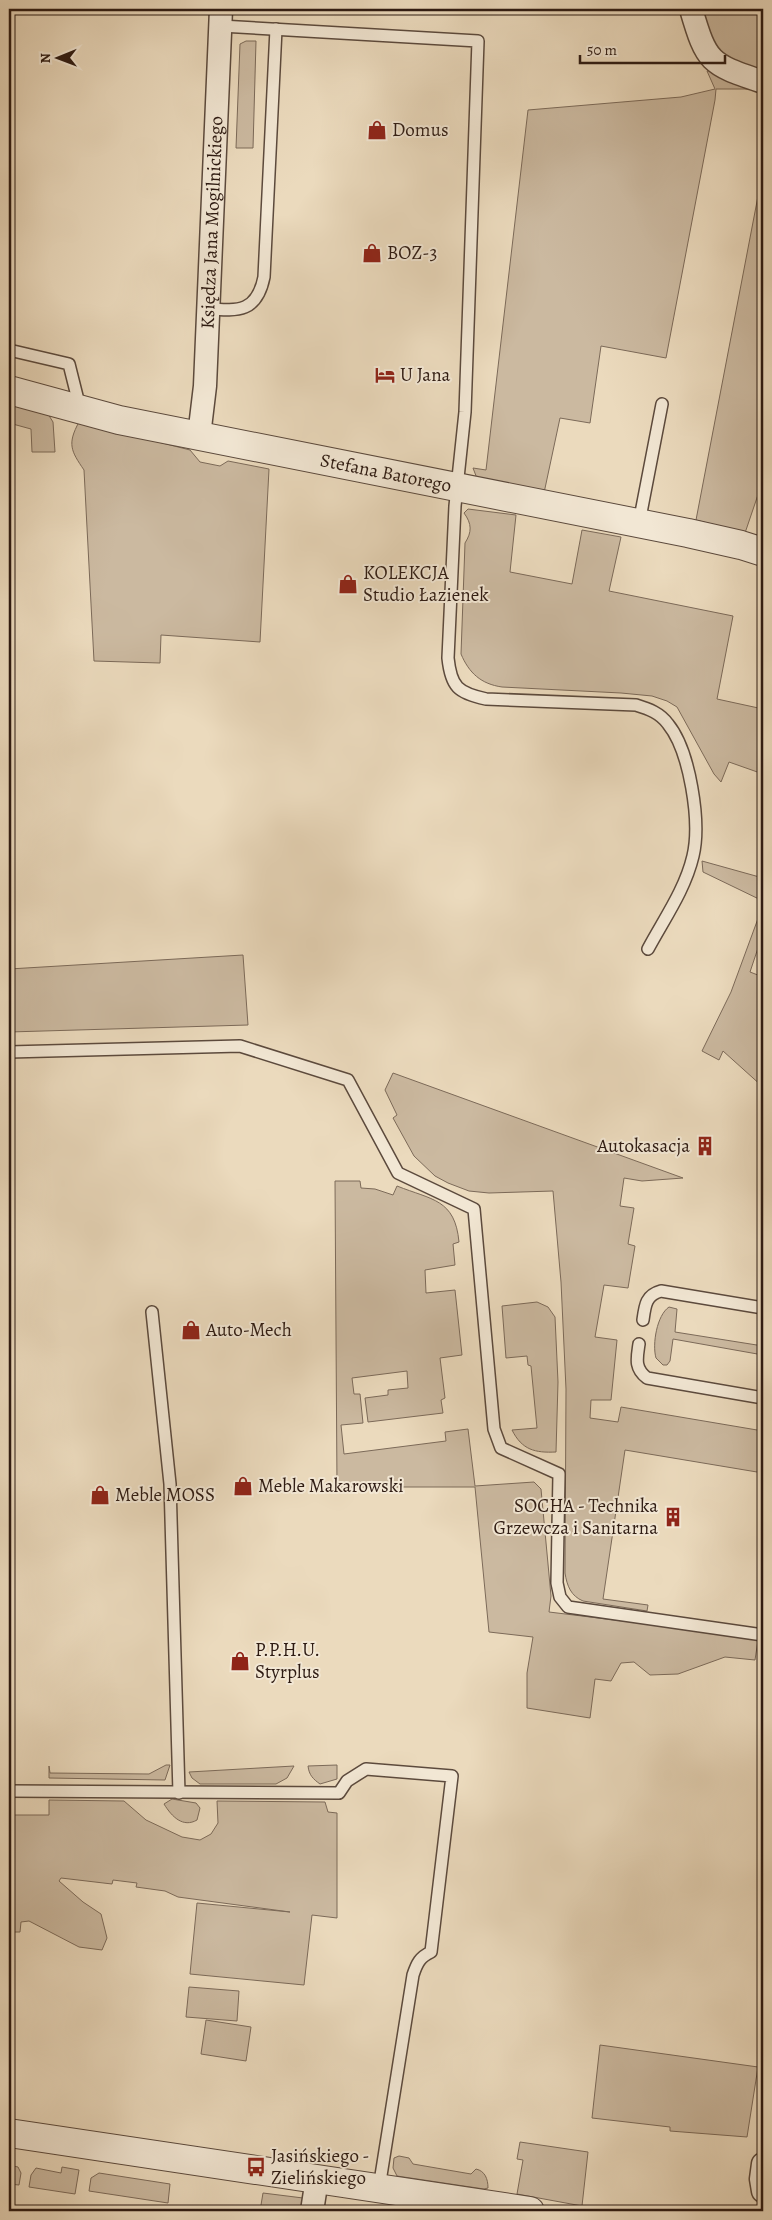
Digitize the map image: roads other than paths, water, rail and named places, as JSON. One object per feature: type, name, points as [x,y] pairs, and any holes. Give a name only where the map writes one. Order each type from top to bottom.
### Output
[{"type":"street","points":[[691,9],[705,51],[714,62],[725,69],[763,82]]},
{"type":"street","name":"Księdza Jana Mogilnickiego","points":[[199,436],[205,386],[221,18]]},
{"type":"street","name":"Stefana Batorego","points":[[9,390],[119,420],[639,523],[741,545],[763,552]]},
{"type":"street","points":[[9,2133],[530,2211]]},
{"type":"street","points":[[763,2164],[761,2179],[763,2191]]},
{"type":"street","points":[[312,2211],[317,2179]]},
{"type":"lane","points":[[221,18],[276,29],[478,40],[465,412],[457,488],[448,658],[449,674],[465,695],[486,700],[636,705],[653,710],[668,724],[678,743],[692,780],[695,812],[693,856],[680,892],[648,949]]},
{"type":"lane","points":[[209,309],[235,310],[245,308],[256,299],[262,289],[276,29]]},
{"type":"lane","points":[[9,350],[69,364],[76,396],[74,408]]},
{"type":"lane","points":[[639,523],[662,404]]},
{"type":"lane","points":[[9,1052],[240,1046],[348,1080],[398,1173],[474,1209],[494,1429],[501,1448],[559,1474],[557,1583],[560,1597],[568,1607],[763,1634]]},
{"type":"lane","points":[[643,1320],[646,1300],[653,1293],[661,1291],[763,1308]]},
{"type":"lane","points":[[152,1312],[170,1484],[180,1793]]},
{"type":"lane","points":[[640,1344],[636,1364],[640,1373],[647,1378],[763,1398]]},
{"type":"lane","points":[[9,1791],[339,1794],[347,1781],[366,1769],[452,1776],[431,1952],[422,1956],[413,1975],[379,2188]]},
{"type":"place","name":"Domus","points":[[377,130]]},
{"type":"place","name":"BOZ-3","points":[[372,253]]},
{"type":"place","name":"U Jana","points":[[385,375]]},
{"type":"place","name":"KOLEKCJA Studio Łazienek","points":[[348,584]]},
{"type":"place","name":"Autokasacja","points":[[705,1146]]},
{"type":"place","name":"Auto-Mech","points":[[191,1330]]},
{"type":"place","name":"Meble Makarowski","points":[[243,1486]]},
{"type":"place","name":"Meble MOSS","points":[[100,1495]]},
{"type":"place","name":"SOCHA - Technika Grzewcza i Sanitarna","points":[[673,1517]]},
{"type":"place","name":"P.P.H.U. Styrplus","points":[[240,1661]]},
{"type":"place","name":"Jasińskiego - Zielińskiego","points":[[256,2167]]}]
